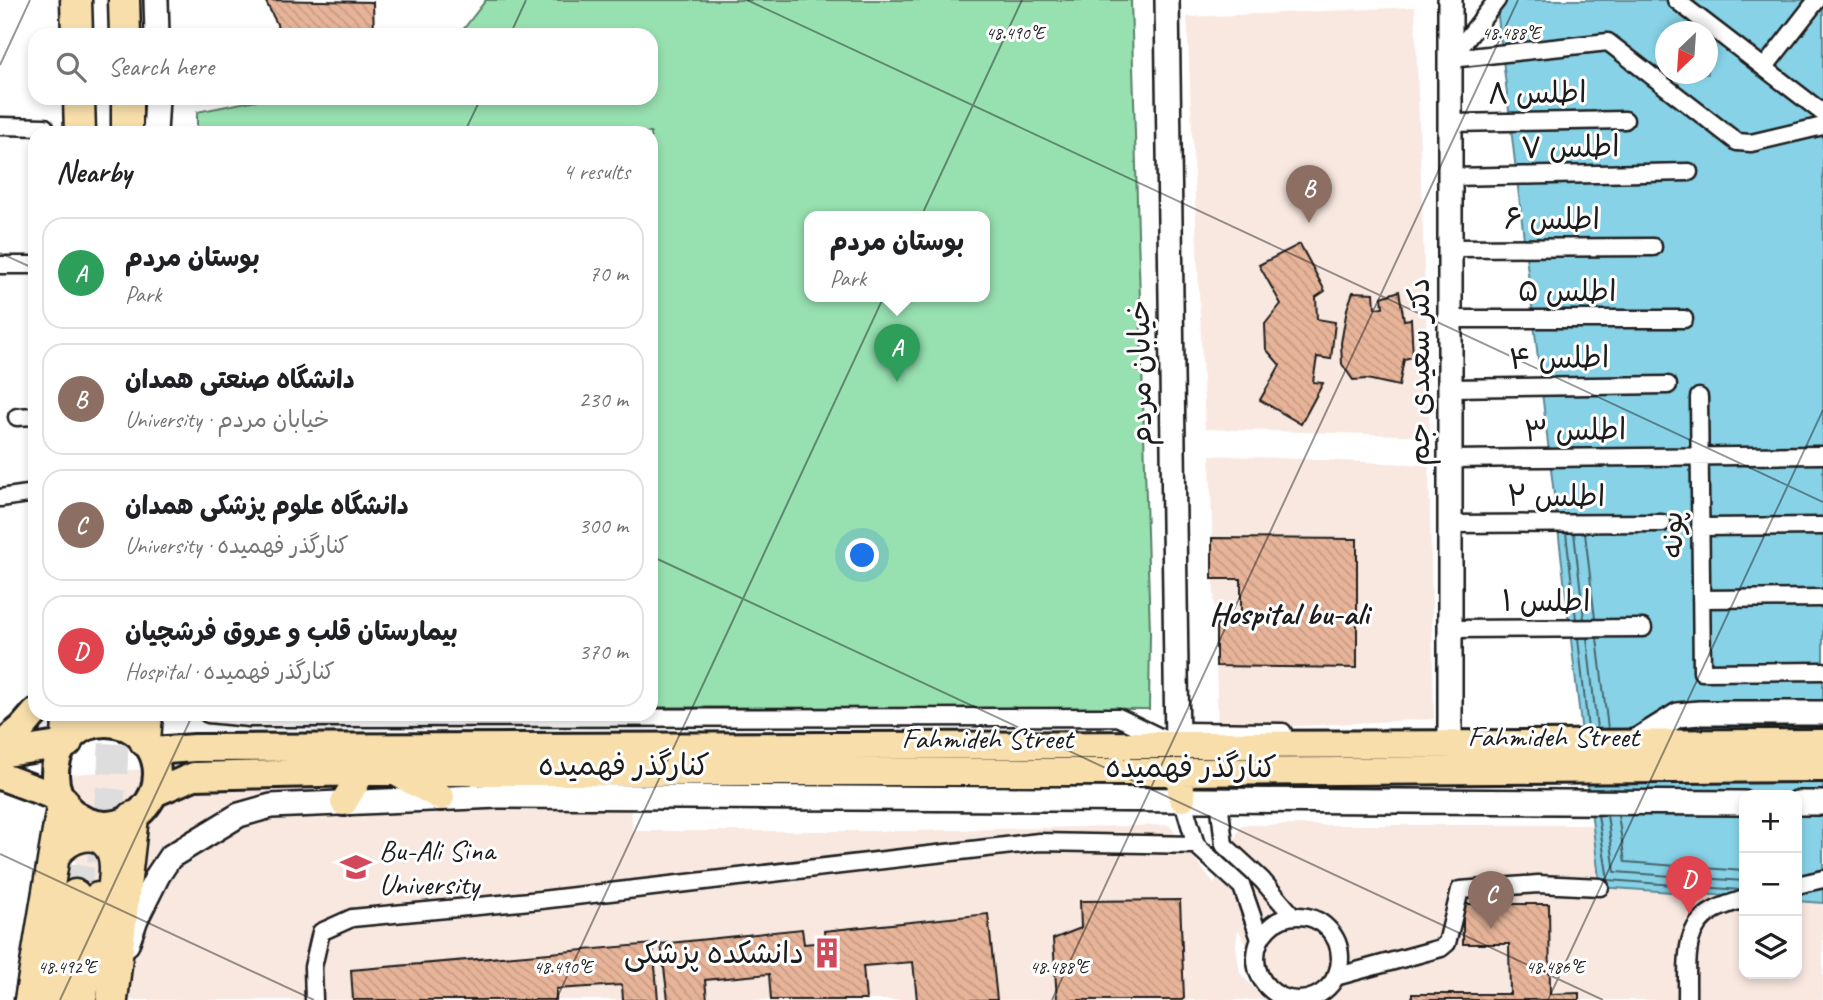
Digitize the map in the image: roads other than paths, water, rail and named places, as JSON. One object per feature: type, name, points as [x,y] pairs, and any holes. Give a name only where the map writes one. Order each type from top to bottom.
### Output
[{"type":"highway","points":[[76,0],[77,28]]},
{"type":"highway","points":[[124,0],[125,28]]},
{"type":"highway","points":[[79,105],[80,126]]},
{"type":"highway","points":[[38,997],[63,800]]},
{"type":"highway","points":[[113,992],[133,817]]},
{"type":"highway","points":[[55,854],[70,839],[81,836],[102,839],[111,849],[116,863],[110,921],[119,940]]},
{"type":"highway","points":[[38,997],[87,897],[81,1000]]},
{"type":"main road","points":[[0,746],[28,721]]},
{"type":"main road","points":[[0,754],[67,733],[79,731],[93,725],[109,723],[148,735],[157,779],[154,793],[145,807],[133,817],[119,823],[95,823],[74,813],[63,800],[55,771],[67,733]]},
{"type":"main road","name":"Fahmideh Street","points":[[148,735],[195,748],[1176,738],[1823,743]]},
{"type":"main road","name":"Fahmideh Street","points":[[154,793],[194,776],[362,772],[1179,772],[1823,768]]},
{"type":"main road","points":[[344,802],[362,772]]},
{"type":"main road","points":[[396,772],[441,797]]},
{"type":"main road","points":[[1179,772],[1182,799]]},
{"type":"main road","points":[[0,776],[63,800]]},
{"type":"street","points":[[156,0],[157,28]]},
{"type":"street","name":"خیابان مردم","points":[[1167,0],[1176,738]]},
{"type":"street","name":"دکتر سعیدی جم","points":[[1450,0],[1450,739]]},
{"type":"street","points":[[1451,59],[1497,0]]},
{"type":"street","points":[[1676,0],[1823,113]]},
{"type":"street","points":[[1764,68],[1817,0]]},
{"type":"street","points":[[1451,59],[1608,42],[1737,142],[1751,143],[1823,126]]},
{"type":"street","points":[[155,126],[157,105]]},
{"type":"street","name":"اطلس ۸","points":[[1451,123],[1625,120]]},
{"type":"street","points":[[0,126],[28,127]]},
{"type":"street","name":"اطلس ۷","points":[[1451,177],[1689,172]]},
{"type":"street","name":"اطلس ۶","points":[[1451,248],[1653,247]]},
{"type":"street","points":[[0,265],[28,265]]},
{"type":"street","name":"اطلس ۵","points":[[1451,319],[1684,319]]},
{"type":"street","name":"اطلس ۴","points":[[1451,388],[1668,385]]},
{"type":"street","name":"پونه","points":[[1699,397],[1702,672],[1823,671]]},
{"type":"street","points":[[17,417],[28,416]]},
{"type":"street","name":"اطلس ۳","points":[[1451,459],[1823,455]]},
{"type":"street","points":[[0,498],[28,494]]},
{"type":"street","name":"اطلس ۲","points":[[1451,524],[1662,523]]},
{"type":"street","points":[[1700,527],[1823,526]]},
{"type":"street","points":[[1701,599],[1823,598]]},
{"type":"street","name":"اطلس ۱","points":[[1450,629],[1643,628]]},
{"type":"street","points":[[1633,743],[1678,715],[1823,713]]},
{"type":"street","name":"کنارگذر فهمیده","points":[[658,718],[1118,717],[1176,738]]},
{"type":"street","name":"کنارگذر فهمیده","points":[[113,992],[136,919],[170,857],[239,815],[271,806],[441,797],[1739,803]]},
{"type":"street","points":[[1182,799],[1196,845],[1242,887],[1260,939]]},
{"type":"street","points":[[1219,799],[1224,845],[1262,880],[1293,916]]},
{"type":"street","points":[[1802,803],[1823,803]]},
{"type":"street","points":[[314,1000],[313,967],[321,932],[352,918],[541,901],[1039,842],[1196,845]]},
{"type":"street","points":[[1802,884],[1823,879]]},
{"type":"street","points":[[1335,977],[1441,948],[1447,943],[1460,890],[1538,884],[1600,887]]},
{"type":"street","points":[[1687,1000],[1689,938],[1697,922],[1713,911],[1739,901]]},
{"type":"street","points":[[1293,916],[1306,916],[1318,921],[1336,939],[1340,952],[1339,965],[1335,977],[1319,997],[1296,1000],[1274,996],[1259,974],[1256,950],[1260,939],[1268,928],[1279,920],[1293,916]]},
{"type":"water","points":[[1496,0],[1823,0],[1823,903],[1802,901],[1802,790],[1739,790],[1739,897],[1600,887]]},
{"type":"tunnel","points":[[102,863],[112,780],[115,721]]},
{"type":"tunnel","points":[[75,895],[88,812]]},
{"type":"place","name":"دانشگاه صنعتی همدان","points":[[1309,223]]},
{"type":"place","name":"بوستان مردم","points":[[897,382]]},
{"type":"place","name":"Bu-Ali Sina University","points":[[356,867]]},
{"type":"place","name":"بیمارستان قلب و عروق فرشچیان","points":[[1689,914]]},
{"type":"place","name":"دانشگاه علوم پزشکی همدان","points":[[1491,929]]},
{"type":"place","name":"دانشکده پزشکی","points":[[827,953]]},
{"type":"district","name":"Hospital bu-ali","points":[[1289,613]]}]
